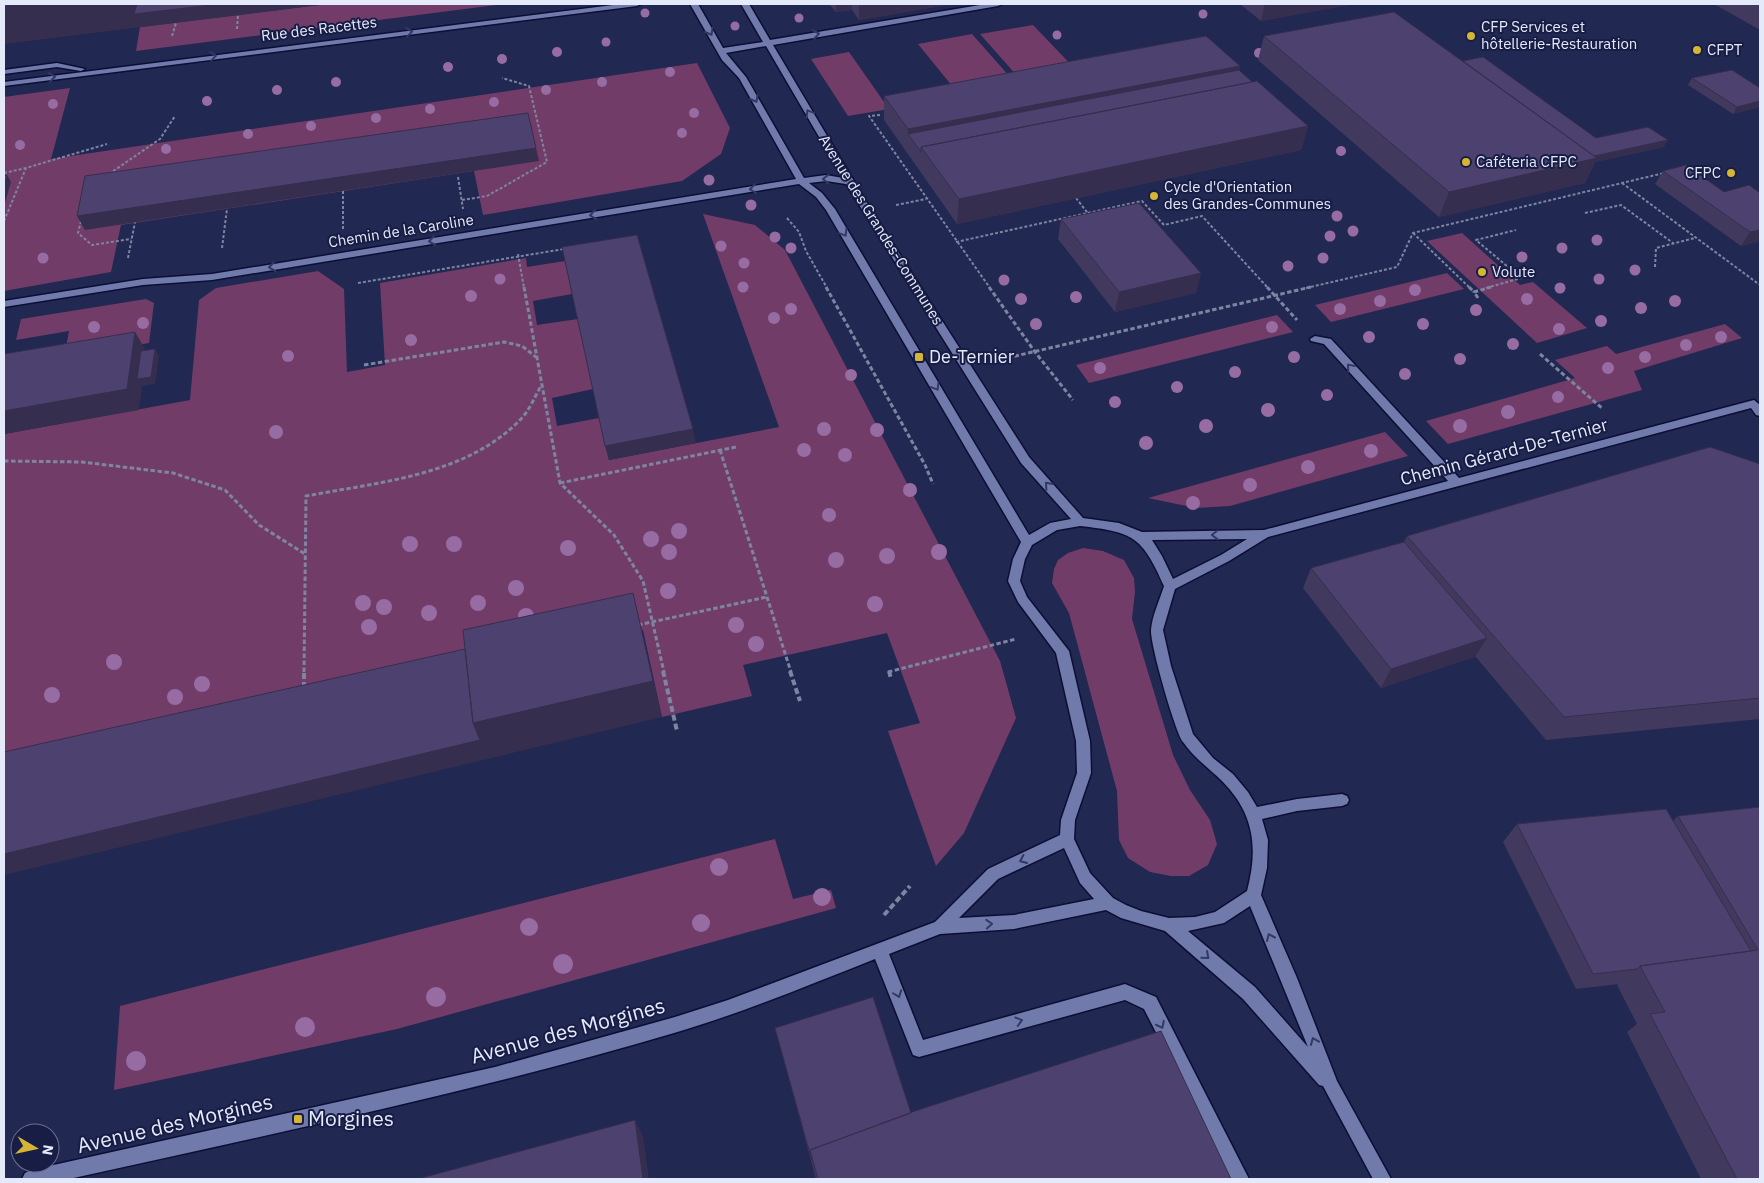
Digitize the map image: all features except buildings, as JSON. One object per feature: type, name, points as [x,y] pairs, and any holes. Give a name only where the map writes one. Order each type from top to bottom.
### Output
[{"type":"street","name":"Rue des Racettes","points":[[4,84],[637,4]]},
{"type":"street","name":"Avenue des Grandes-Communes","points":[[694,4],[726,60],[742,77],[801,181],[819,195],[830,209],[1028,542]]},
{"type":"street","name":"Avenue des Grandes-Communes","points":[[744,4],[862,203],[1025,460],[1080,522]]},
{"type":"street","points":[[721,52],[998,4]]},
{"type":"street","points":[[4,72],[57,65],[95,72]]},
{"type":"street","name":"Chemin de la Caroline","points":[[4,304],[143,282],[212,277],[801,181],[826,178],[851,182]]},
{"type":"street","points":[[1315,339],[1327,341],[1456,482]]},
{"type":"street","name":"Chemin Gérard-De-Ternier","points":[[1140,536],[1264,534],[1456,482],[1758,405]]},
{"type":"street","points":[[1253,895],[1219,918],[1195,924],[1169,925],[1127,914],[1108,903],[1085,878],[1067,839],[1068,820],[1084,773],[1083,742],[1062,650],[1022,599],[1014,581],[1019,559],[1028,542],[1054,526],[1080,522],[1105,524],[1140,536],[1161,565],[1170,586],[1157,630],[1164,666],[1187,737],[1208,762],[1228,778],[1243,796],[1253,814],[1261,840],[1260,868],[1253,895],[1289,978],[1332,1086],[1382,1179]]},
{"type":"street","name":"Chemin Gérard-De-Ternier","points":[[1170,586],[1225,558],[1264,534]]},
{"type":"street","points":[[1253,814],[1297,805],[1342,800]]},
{"type":"street","points":[[940,927],[993,874],[1067,839]]},
{"type":"street","name":"Avenue des Morgines","points":[[31,1179],[495,1075],[666,1028],[719,1011],[940,927],[1014,922],[1108,903]]},
{"type":"street","points":[[1169,925],[1249,993],[1332,1086]]},
{"type":"street","points":[[880,949],[919,1049],[1125,992],[1150,1003],[1240,1179]]},
{"type":"path","points":[[462,200],[487,196],[547,162],[529,86],[502,78]]},
{"type":"path","points":[[880,114],[869,116],[1035,352],[1073,400]]},
{"type":"path","points":[[104,178],[160,139],[176,116]]},
{"type":"path","points":[[4,173],[106,144]]},
{"type":"path","points":[[4,221],[26,168]]},
{"type":"path","points":[[1413,233],[1666,172]]},
{"type":"path","points":[[458,177],[464,215]]},
{"type":"path","points":[[1622,183],[1760,285]]},
{"type":"path","points":[[343,191],[343,233]]},
{"type":"path","points":[[1076,198],[1095,223]]},
{"type":"path","points":[[896,205],[926,199]]},
{"type":"path","points":[[956,242],[1142,201],[1164,225],[1202,216],[1290,312]]},
{"type":"path","points":[[1585,213],[1621,205],[1673,243]]},
{"type":"path","points":[[222,252],[227,209]]},
{"type":"path","points":[[82,215],[78,233],[92,245],[131,239]]},
{"type":"path","points":[[787,218],[799,232],[806,251],[925,465],[933,484]]},
{"type":"path","points":[[126,267],[136,222]]},
{"type":"path","points":[[1474,292],[1521,278],[1476,240],[1516,230]]},
{"type":"path","points":[[1413,233],[1478,298]]},
{"type":"path","points":[[989,362],[1397,266],[1413,233]]},
{"type":"path","points":[[1655,267],[1656,248],[1695,238]]},
{"type":"path","points":[[358,283],[566,249]]},
{"type":"path","points":[[518,250],[560,483],[614,535],[643,581],[677,731]]},
{"type":"path","points":[[364,365],[504,342],[522,346],[537,357]]},
{"type":"path","points":[[1540,354],[1603,409]]},
{"type":"path","points":[[304,689],[306,496],[427,471],[481,450],[520,419],[542,384]]},
{"type":"path","points":[[560,483],[736,447]]},
{"type":"path","points":[[720,450],[800,700]]},
{"type":"path","points":[[4,460],[82,462],[173,473],[225,490],[259,525],[305,554]]},
{"type":"path","points":[[634,626],[767,597]]},
{"type":"path","points":[[891,679],[888,671],[1022,638]]},
{"type":"shaded area","points":[[327,4],[504,4],[136,51],[140,27]]},
{"type":"shaded area","points":[[1033,25],[1080,74],[1025,85],[980,34]]},
{"type":"shaded area","points":[[972,34],[1018,86],[961,97],[918,44]]},
{"type":"shaded area","points":[[849,52],[889,109],[848,116],[811,59]]},
{"type":"shaded area","points":[[697,63],[730,128],[721,154],[682,181],[483,215],[474,171],[121,225],[111,272],[4,291],[4,97],[70,88],[51,159]]},
{"type":"shaded area","points":[[703,214],[755,225],[785,250],[1000,661],[1016,718],[964,833],[936,866],[888,731],[920,723],[887,633],[743,665],[752,696],[662,717],[643,630],[4,774],[4,434],[190,400],[199,300],[216,288],[318,271],[344,289],[347,372],[385,365],[380,283],[526,258],[527,267],[565,261],[572,294],[533,301],[537,325],[578,319],[593,389],[552,398],[557,426],[599,418],[609,460],[779,427]]},
{"type":"shaded area","points":[[1462,233],[1520,285],[1533,282],[1587,328],[1537,343],[1427,241]]},
{"type":"shaded area","points":[[1447,273],[1464,289],[1331,322],[1315,305]]},
{"type":"shaded area","points":[[146,299],[154,303],[149,343],[64,358],[69,331],[16,340],[21,319]]},
{"type":"shaded area","points":[[1277,315],[1293,332],[1089,383],[1076,365]]},
{"type":"shaded area","points":[[1725,324],[1742,338],[1634,371],[1642,390],[1448,444],[1426,421],[1575,378],[1555,360],[1607,346],[1616,354]]},
{"type":"shaded area","points":[[1385,432],[1408,456],[1230,506],[1196,508],[1148,498]]},
{"type":"shaded area","points":[[1083,548],[1103,551],[1124,560],[1134,578],[1135,592],[1132,619],[1173,755],[1190,790],[1210,820],[1217,844],[1208,865],[1189,876],[1171,876],[1150,872],[1128,858],[1119,840],[1117,791],[1069,613],[1052,583],[1054,569],[1058,560],[1068,553]]},
{"type":"shaded area","points":[[775,839],[793,899],[831,890],[836,908],[397,1029],[114,1090],[120,1006]]},
{"type":"place","name":"CFP Services et hôtellerie-Restauration","points":[[1471,36]]},
{"type":"place","name":"CFPT","points":[[1697,50]]},
{"type":"place","name":"Caféteria CFPC","points":[[1466,162]]},
{"type":"place","name":"CFPC","points":[[1731,173]]},
{"type":"place","name":"Cycle d'Orientation des Grandes-Communes","points":[[1154,196]]},
{"type":"place","name":"Volute","points":[[1482,272]]},
{"type":"place","name":"De-Ternier","points":[[919,357]]},
{"type":"place","name":"Morgines","points":[[298,1119]]}]
